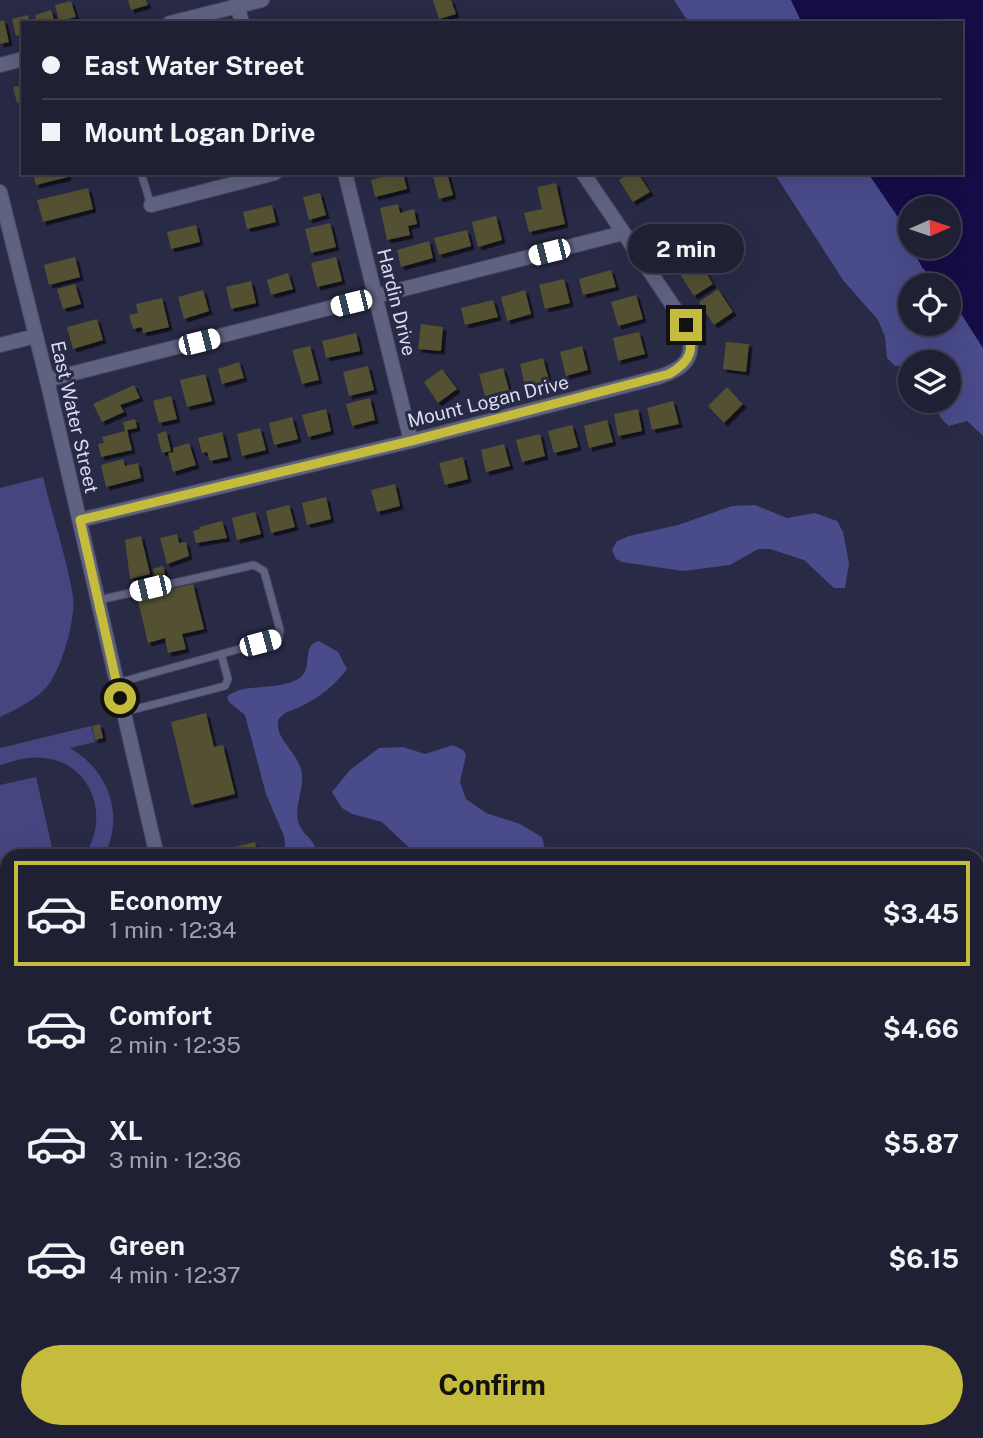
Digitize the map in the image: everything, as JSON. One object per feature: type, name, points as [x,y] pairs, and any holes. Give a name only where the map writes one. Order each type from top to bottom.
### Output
[{"type":"street","points":[[177,21],[237,3],[262,0]]},
{"type":"street","points":[[237,3],[242,21]]},
{"type":"street","points":[[0,65],[21,60]]},
{"type":"street","points":[[151,205],[267,175]]},
{"type":"street","name":"Hardin Drive","points":[[346,175],[411,441]]},
{"type":"street","name":"Mount Logan Drive","points":[[80,520],[411,441],[655,378],[680,368],[688,359],[692,348],[686,325],[584,175]]},
{"type":"street","name":"East Water Street","points":[[0,192],[47,380],[155,849]]},
{"type":"street","points":[[47,380],[623,233]]},
{"type":"street","points":[[0,345],[36,336]]},
{"type":"lane","points":[[142,175],[151,205]]},
{"type":"lane","points":[[99,600],[254,565],[264,571],[280,630],[279,638],[117,683]]},
{"type":"lane","points":[[124,712],[225,686],[228,679],[221,654]]},
{"type":"shaded area","points":[[674,0],[791,0],[801,21],[688,21]]},
{"type":"shaded area","points":[[791,0],[983,0],[983,348],[961,314],[961,273],[927,273],[918,259],[961,259],[961,196],[898,196],[898,217],[869,175],[963,175],[963,21],[801,21]]},
{"type":"shaded area","points":[[775,175],[869,175],[898,217],[898,259],[918,259],[927,273],[898,273],[898,336],[961,336],[961,314],[983,348],[983,436],[967,421],[949,426],[939,415],[961,413],[961,350],[898,350],[898,366],[895,366],[887,358],[885,337],[878,320],[843,280]]},
{"type":"shaded area","points":[[43,477],[73,597],[70,629],[63,655],[49,684],[33,699],[0,717],[0,488]]},
{"type":"shaded area","points":[[755,505],[787,518],[815,513],[837,521],[843,532],[849,563],[845,588],[834,588],[804,560],[770,549],[758,549],[730,565],[683,571],[622,562],[616,559],[612,550],[617,541],[629,536],[678,525],[732,506]]},
{"type":"shaded area","points":[[319,641],[338,652],[347,669],[321,694],[287,712],[278,720],[280,734],[302,774],[297,818],[316,849],[285,849],[284,836],[266,794],[245,715],[229,702],[227,697],[233,692],[293,682],[304,673],[310,647]]},
{"type":"shaded area","points":[[91,726],[95,742],[70,748],[95,769],[110,795],[113,825],[107,849],[88,849],[96,825],[96,809],[85,781],[74,770],[60,762],[43,758],[21,759],[0,765],[0,748]]},
{"type":"shaded area","points":[[453,745],[463,750],[466,755],[460,782],[466,799],[486,813],[520,824],[542,837],[545,849],[411,849],[382,822],[352,814],[342,808],[332,792],[350,770],[379,748],[403,747],[425,754]]},
{"type":"shaded area","points":[[36,777],[52,849],[0,849],[0,785]]},
{"type":"building","points":[[128,0],[146,0],[148,5],[131,10]]},
{"type":"building","points":[[433,0],[451,0],[456,14],[439,19]]},
{"type":"building","points":[[71,1],[76,17],[59,21],[55,5]]},
{"type":"building","points":[[51,10],[54,21],[36,21],[35,15]]},
{"type":"building","points":[[28,15],[30,21],[21,21],[21,35],[16,36],[12,19]]},
{"type":"building","points":[[4,20],[9,42],[0,44],[0,21]]},
{"type":"building","points":[[21,85],[21,102],[17,103],[13,87]]},
{"type":"building","points":[[34,175],[68,175],[68,177],[36,185]]},
{"type":"building","points":[[390,175],[404,175],[407,189],[375,197],[371,180]]},
{"type":"building","points":[[433,175],[448,175],[453,195],[439,199]]},
{"type":"building","points":[[627,175],[639,175],[650,192],[633,202],[619,180]]},
{"type":"building","points":[[556,183],[565,224],[529,232],[524,213],[542,209],[537,187]]},
{"type":"building","points":[[88,188],[93,209],[43,222],[37,200]]},
{"type":"building","points":[[320,193],[326,215],[309,220],[303,197]]},
{"type":"building","points":[[398,204],[400,213],[414,209],[417,224],[408,226],[410,235],[387,240],[380,208]]},
{"type":"building","points":[[272,205],[276,222],[247,229],[243,212]]},
{"type":"building","points":[[496,216],[502,240],[478,247],[472,222]]},
{"type":"building","points":[[330,223],[336,247],[311,253],[305,229]]},
{"type":"building","points":[[196,225],[200,242],[171,249],[167,232]]},
{"type":"building","points":[[680,229],[694,250],[673,264],[659,243]]},
{"type":"building","points":[[467,230],[471,246],[439,255],[434,238]]},
{"type":"building","points":[[429,241],[433,258],[401,267],[397,250]]},
{"type":"building","points":[[75,257],[80,277],[49,285],[44,265]]},
{"type":"building","points":[[336,257],[342,281],[317,287],[311,263]]},
{"type":"building","points":[[697,258],[713,284],[694,296],[678,271]]},
{"type":"building","points":[[611,270],[616,287],[583,295],[579,279]]},
{"type":"building","points":[[288,273],[293,289],[271,295],[267,280]]},
{"type":"building","points":[[564,279],[570,303],[545,309],[539,285]]},
{"type":"building","points":[[251,281],[256,303],[231,309],[226,287]]},
{"type":"building","points":[[75,284],[81,304],[63,309],[57,289]]},
{"type":"building","points":[[718,289],[733,312],[714,325],[699,302]]},
{"type":"building","points":[[203,290],[209,311],[184,319],[178,297]]},
{"type":"building","points":[[525,290],[531,314],[507,321],[501,297]]},
{"type":"building","points":[[636,295],[643,319],[618,326],[611,302]]},
{"type":"building","points":[[162,298],[169,327],[143,333],[142,327],[133,329],[129,315],[138,313],[136,304]]},
{"type":"building","points":[[493,300],[498,317],[465,325],[461,308]]},
{"type":"building","points":[[97,319],[103,340],[73,349],[67,327]]},
{"type":"building","points":[[421,324],[443,327],[441,351],[418,349]]},
{"type":"building","points":[[639,332],[645,354],[618,361],[613,338]]},
{"type":"building","points":[[356,333],[360,351],[326,358],[322,341]]},
{"type":"building","points":[[726,342],[749,344],[746,372],[723,369]]},
{"type":"building","points":[[310,346],[319,380],[302,384],[292,350]]},
{"type":"building","points":[[582,346],[588,370],[566,376],[560,352]]},
{"type":"building","points":[[543,358],[549,380],[525,386],[520,364]]},
{"type":"building","points":[[239,362],[244,378],[222,384],[218,369]]},
{"type":"building","points":[[368,366],[374,390],[349,396],[343,372]]},
{"type":"building","points":[[503,368],[509,390],[485,396],[479,374]]},
{"type":"building","points":[[442,369],[457,389],[438,403],[424,382]]},
{"type":"building","points":[[205,374],[212,401],[187,407],[180,380]]},
{"type":"building","points":[[134,385],[140,398],[120,405],[124,412],[102,422],[93,404]]},
{"type":"building","points":[[727,387],[743,404],[724,423],[708,406]]},
{"type":"building","points":[[171,396],[177,419],[159,423],[153,401]]},
{"type":"building","points":[[370,398],[375,420],[352,426],[346,404]]},
{"type":"building","points":[[673,401],[679,424],[652,430],[647,408]]},
{"type":"building","points":[[326,409],[331,431],[308,437],[302,415]]},
{"type":"building","points":[[638,409],[642,431],[618,436],[614,414]]},
{"type":"building","points":[[292,417],[298,439],[274,445],[269,423]]},
{"type":"building","points":[[135,419],[137,428],[127,430],[132,450],[101,457],[98,444],[104,443],[102,437],[125,431],[123,422]]},
{"type":"building","points":[[607,420],[613,442],[589,448],[584,426]]},
{"type":"building","points":[[572,425],[578,447],[554,453],[548,431]]},
{"type":"building","points":[[260,428],[266,450],[242,456],[237,434]]},
{"type":"building","points":[[166,431],[171,451],[162,453],[157,434]]},
{"type":"building","points":[[222,432],[228,457],[210,461],[207,452],[202,453],[198,438]]},
{"type":"building","points":[[540,434],[545,456],[522,462],[516,440]]},
{"type":"building","points":[[189,443],[196,465],[173,472],[168,453],[174,452],[173,448]]},
{"type":"building","points":[[504,444],[510,466],[486,472],[481,450]]},
{"type":"building","points":[[463,457],[468,479],[445,485],[439,463]]},
{"type":"building","points":[[123,459],[125,466],[138,463],[141,478],[106,487],[101,465]]},
{"type":"building","points":[[395,484],[400,506],[377,512],[371,490]]},
{"type":"building","points":[[326,497],[331,519],[307,525],[302,503]]},
{"type":"building","points":[[289,505],[295,527],[271,533],[266,511]]},
{"type":"building","points":[[255,512],[261,534],[237,540],[232,518]]},
{"type":"building","points":[[222,521],[227,538],[196,543],[193,531]]},
{"type":"building","points":[[177,534],[179,543],[186,542],[189,556],[167,564],[160,538]]},
{"type":"building","points":[[141,536],[150,574],[130,579],[125,540]]},
{"type":"building","points":[[163,566],[165,574],[155,577],[153,569]]},
{"type":"building","points":[[193,584],[204,629],[182,634],[186,649],[168,653],[165,638],[148,643],[137,597]]},
{"type":"building","points":[[206,713],[214,747],[223,745],[235,794],[191,805],[171,722]]},
{"type":"building","points":[[100,724],[103,738],[95,740],[92,726]]},
{"type":"building","points":[[255,842],[256,849],[226,849]]},
{"type":"route","points":[[120,698],[80,520],[411,441],[669,374],[680,368],[688,359],[692,348],[686,325]]}]
